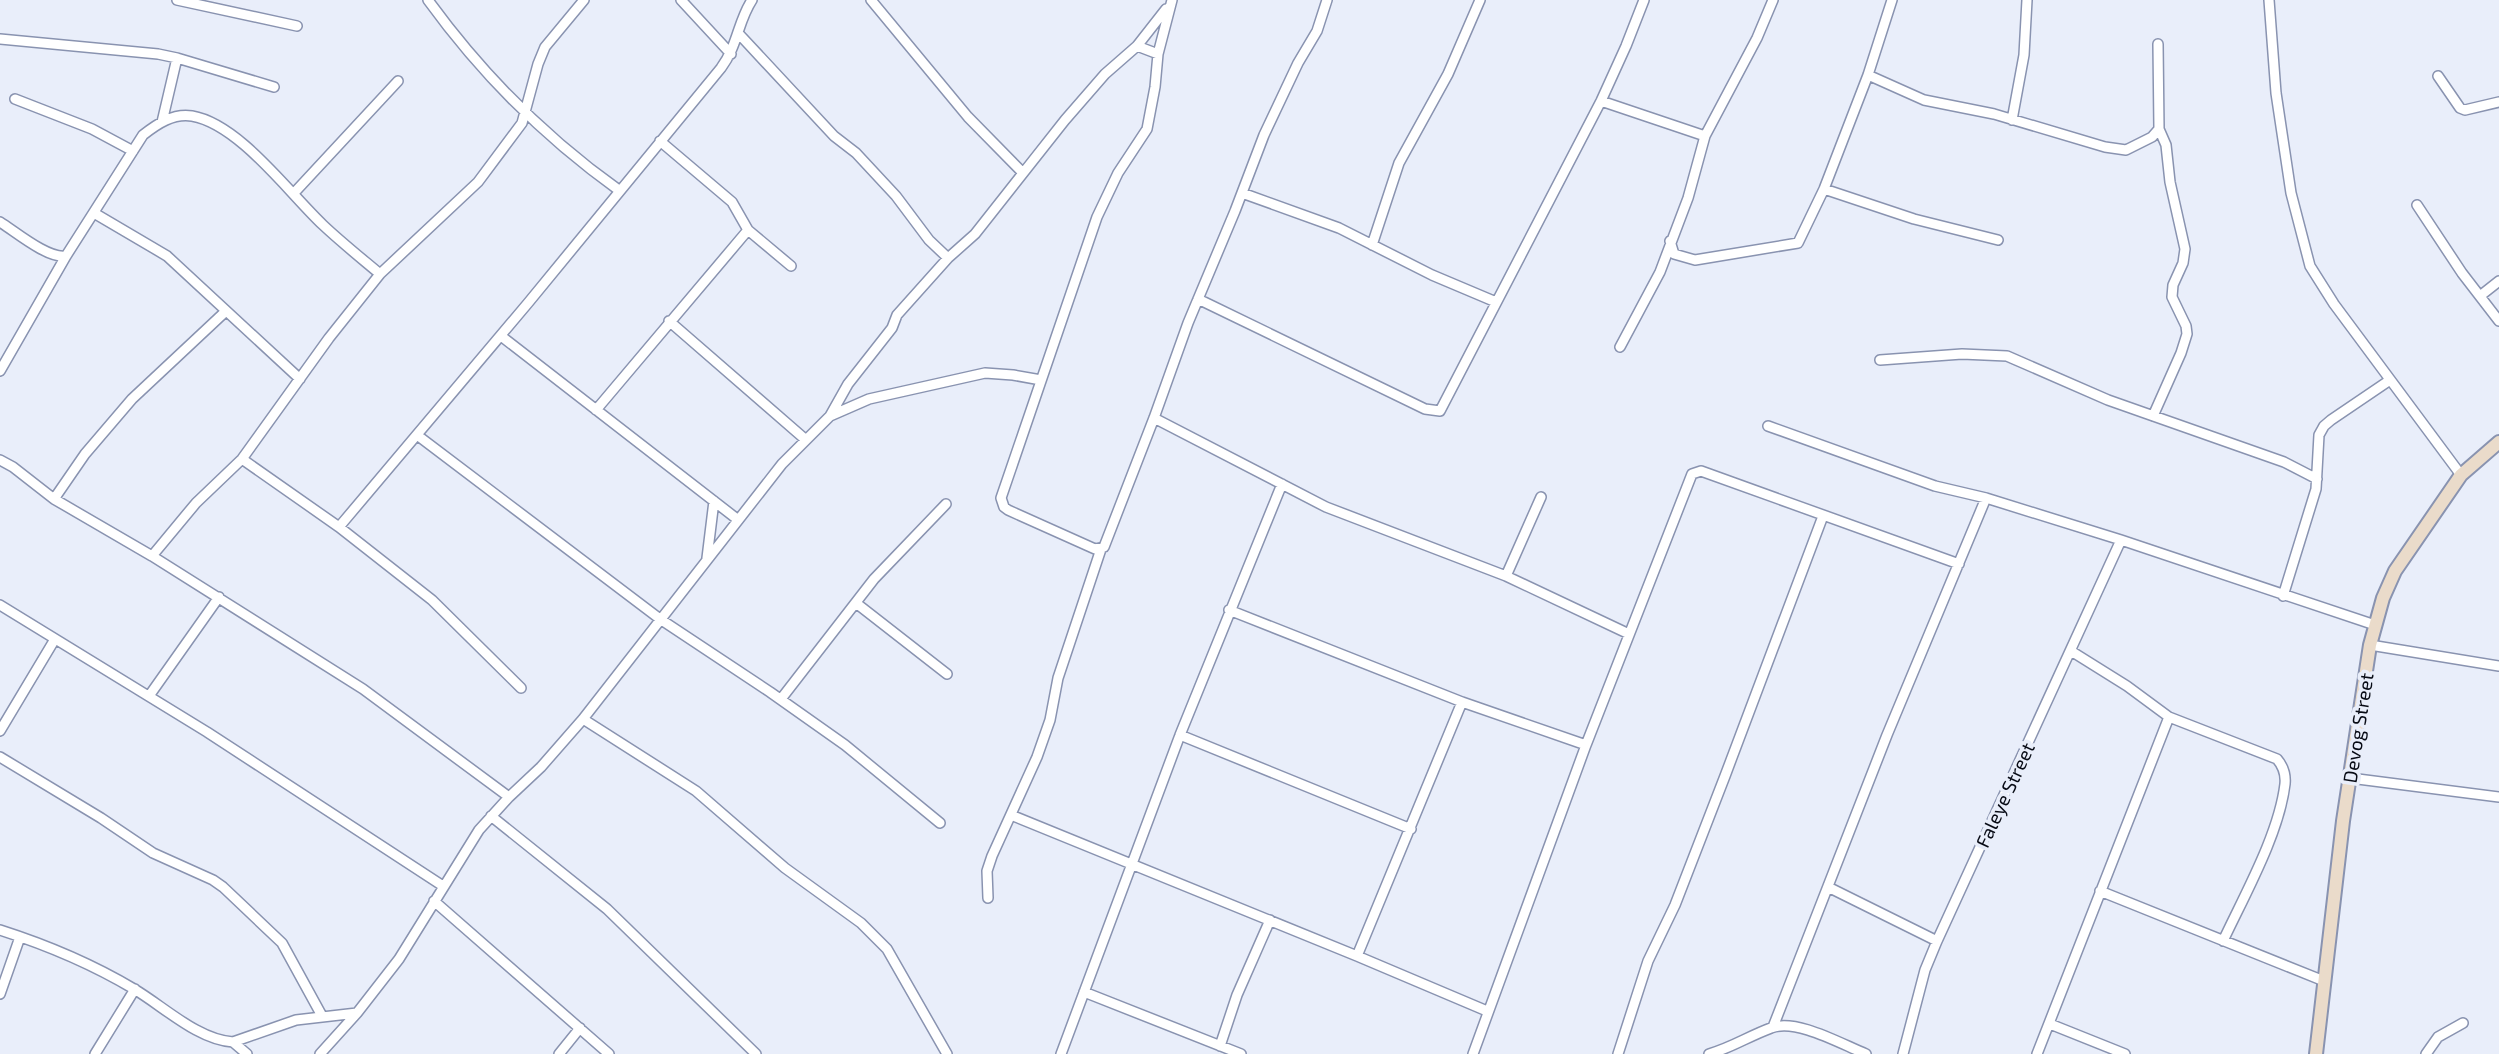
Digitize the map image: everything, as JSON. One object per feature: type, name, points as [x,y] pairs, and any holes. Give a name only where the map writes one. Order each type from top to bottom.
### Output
[{"type":"street","points":[[177,0],[297,26]]},
{"type":"street","points":[[428,0],[469,51],[526,113],[577,159],[620,191]]},
{"type":"street","points":[[152,556],[196,503],[242,459],[380,274],[478,182],[519,129],[545,47],[584,0]]},
{"type":"street","points":[[681,0],[731,54]]},
{"type":"street","points":[[339,527],[500,337],[731,54],[752,0]]},
{"type":"street","points":[[871,0],[968,117],[1022,173]]},
{"type":"street","points":[[988,898],[987,871],[1037,757],[1050,720],[1058,678],[1101,549],[1264,135],[1298,63],[1317,31],[1327,0]]},
{"type":"street","points":[[1372,245],[1399,163],[1448,74],[1480,0]]},
{"type":"street","points":[[1198,299],[1424,409],[1440,411],[1601,102],[1644,0]]},
{"type":"street","points":[[1620,347],[1660,272],[1688,198],[1705,136],[1773,0]]},
{"type":"street","points":[[1670,241],[1674,254],[1689,260],[1796,244],[1800,240],[1824,189],[1868,75],[1892,0]]},
{"type":"street","points":[[2012,120],[2024,55],[2027,0]]},
{"type":"street","points":[[2269,0],[2276,93],[2291,193],[2310,266],[2334,304],[2461,475]]},
{"type":"street","points":[[320,1054],[357,1013],[399,959],[479,830],[509,796],[541,767],[583,719],[737,519],[782,464],[830,416],[848,384],[892,328],[897,315],[948,258],[975,234],[1105,74],[1137,46],[1171,2]]},
{"type":"street","points":[[1101,549],[1095,549],[1004,507],[1001,498],[1097,217],[1118,173],[1147,130],[1158,54],[1171,2]]},
{"type":"street","points":[[739,34],[834,136],[864,162],[896,197],[929,240],[948,258]]},
{"type":"street","points":[[0,38],[177,58],[274,87]]},
{"type":"street","points":[[2153,416],[2187,334],[2172,297],[2185,249],[2170,182],[2166,145],[2159,129],[2158,44]]},
{"type":"street","points":[[1137,46],[1158,54]]},
{"type":"street","points":[[162,122],[177,58]]},
{"type":"street","points":[[1868,75],[1924,100],[2012,120],[2116,149],[2126,150],[2144,142],[2159,129]]},
{"type":"street","points":[[2438,76],[2460,108],[2465,110],[2499,102]]},
{"type":"street","points":[[294,193],[398,81]]},
{"type":"street","points":[[15,99],[92,129],[133,151]]},
{"type":"street","points":[[1601,102],[1705,136]]},
{"type":"street","points":[[2,364],[66,256],[143,135],[162,122],[176,117],[188,116],[208,122],[236,139],[294,193],[321,224],[380,274]]},
{"type":"street","points":[[660,141],[732,202],[748,230],[791,266]]},
{"type":"street","points":[[1824,189],[1914,219],[1998,240]]},
{"type":"street","points":[[1242,193],[1339,228],[1432,275],[1496,302]]},
{"type":"street","points":[[2417,205],[2499,321]]},
{"type":"street","points":[[94,213],[167,256],[300,379]]},
{"type":"street","points":[[0,222],[45,251],[59,257],[66,256]]},
{"type":"street","points":[[596,410],[748,230]]},
{"type":"street","points":[[2480,296],[2499,281]]},
{"type":"street","points":[[54,499],[85,454],[132,400],[226,312]]},
{"type":"street","points":[[669,321],[806,440]]},
{"type":"street","points":[[500,337],[737,519]]},
{"type":"street","points":[[1880,360],[1962,354],[2007,356],[2108,400],[2284,462],[2317,479]]},
{"type":"street","points":[[830,416],[869,399],[985,373],[1041,380]]},
{"type":"street","points":[[2283,596],[2301,542],[2317,479],[2317,443],[2323,426],[2390,380]]},
{"type":"street","points":[[1154,418],[1326,507],[1506,576],[1629,634]]},
{"type":"street","points":[[1768,426],[1935,486],[1986,498],[2121,540],[2375,625]]},
{"type":"street","points":[[417,435],[660,619],[845,745],[940,823]]},
{"type":"street","name":"Devog Street","points":[[2316,1054],[2350,778],[2370,645],[2383,598],[2395,571],[2461,475],[2499,442]]},
{"type":"street","points":[[242,459],[339,527],[432,600],[521,688]]},
{"type":"street","points":[[0,460],[54,499],[219,597],[363,689],[509,796]]},
{"type":"street","points":[[1473,1054],[1586,745],[1692,474],[1701,471],[1959,564]]},
{"type":"street","points":[[1060,1054],[1180,735],[1282,484]]},
{"type":"street","points":[[1506,576],[1541,497]]},
{"type":"street","points":[[1773,1027],[1887,735],[1986,498]]},
{"type":"street","points":[[706,562],[714,501]]},
{"type":"street","points":[[781,699],[905,545],[946,504]]},
{"type":"street","points":[[1619,1054],[1648,961],[1675,905],[1823,516]]},
{"type":"street","name":"Faleye Street","points":[[1903,1054],[1925,970],[1937,941],[2121,540]]},
{"type":"street","points":[[149,696],[219,597]]},
{"type":"street","points":[[856,603],[947,674]]},
{"type":"street","points":[[0,605],[149,696],[443,886]]},
{"type":"street","points":[[1229,610],[1462,702],[1586,745]]},
{"type":"street","points":[[0,732],[55,639]]},
{"type":"street","points":[[2370,645],[2499,666]]},
{"type":"street","points":[[2071,651],[2127,686],[2169,717],[2277,759],[2283,766],[2285,782],[2271,835],[2223,941]]},
{"type":"street","points":[[1357,956],[1462,702]]},
{"type":"street","points":[[2037,1054],[2169,717]]},
{"type":"street","points":[[583,719],[696,791],[785,868],[861,923],[887,949],[947,1054]]},
{"type":"street","points":[[1180,735],[1411,829]]},
{"type":"street","points":[[0,757],[102,818],[153,853],[223,887],[282,943],[322,1016]]},
{"type":"street","points":[[2350,778],[2499,796]]},
{"type":"street","points":[[1011,814],[1487,1012]]},
{"type":"street","points":[[491,816],[607,909],[757,1054]]},
{"type":"street","points":[[1828,887],[1937,941]]},
{"type":"street","points":[[2100,891],[2324,981]]},
{"type":"street","points":[[433,901],[609,1054]]},
{"type":"street","points":[[1220,1046],[1237,995],[1269,920]]},
{"type":"street","points":[[0,930],[83,961],[135,989],[207,1036],[233,1042],[247,1054]]},
{"type":"street","points":[[0,994],[20,936]]},
{"type":"street","points":[[95,1054],[135,989]]},
{"type":"street","points":[[1084,992],[1241,1054]]},
{"type":"street","points":[[233,1042],[296,1020],[357,1013]]},
{"type":"street","points":[[2426,1054],[2438,1037],[2463,1023]]},
{"type":"street","points":[[2050,1024],[2125,1054]]},
{"type":"street","points":[[1709,1054],[1726,1050],[1773,1027],[1788,1026],[1806,1030],[1866,1054]]},
{"type":"street","points":[[559,1054],[580,1028]]}]
